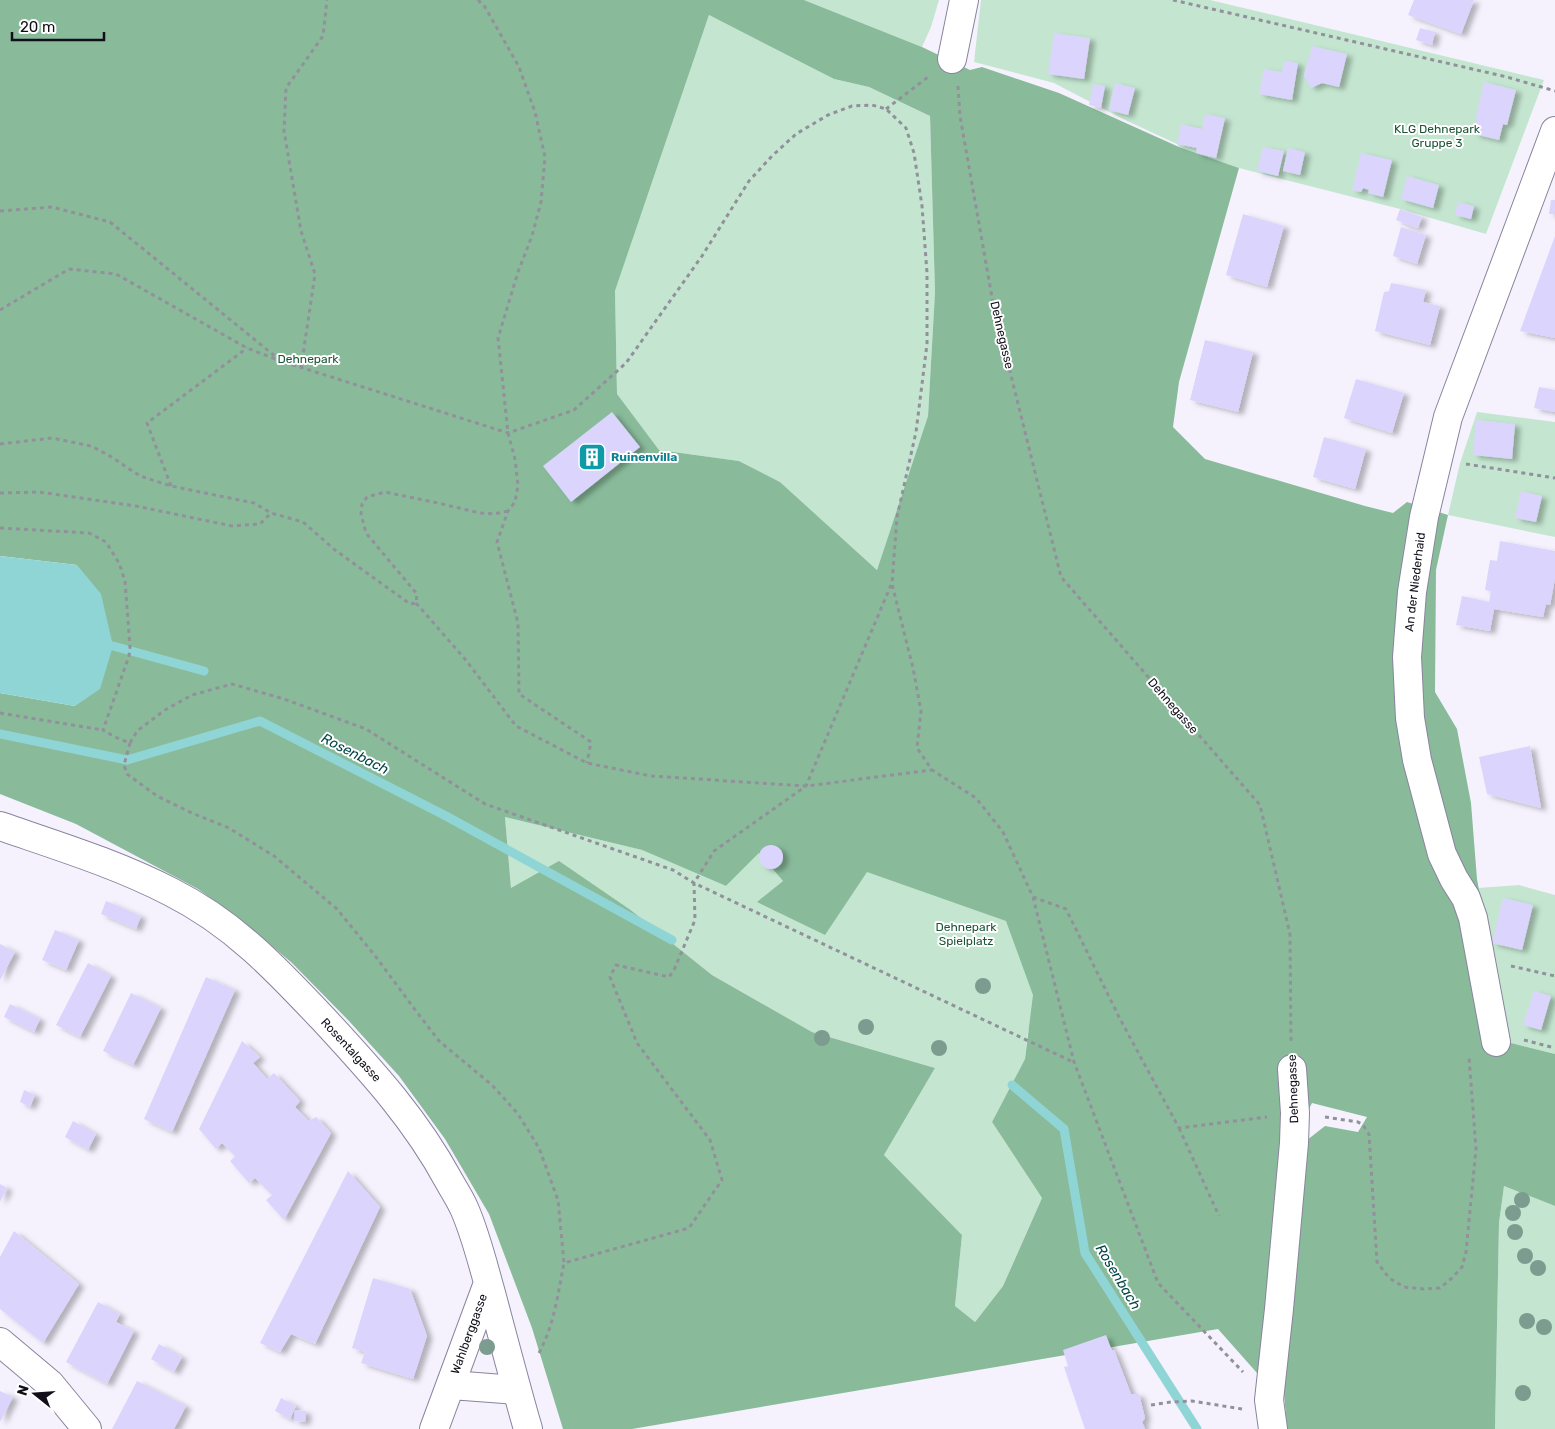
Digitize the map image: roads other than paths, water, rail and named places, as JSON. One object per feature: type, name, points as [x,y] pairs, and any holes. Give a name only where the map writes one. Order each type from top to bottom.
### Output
[{"type":"street","points":[[952,58],[964,0]]},
{"type":"street","name":"An der Niederhaid","points":[[1496,1042],[1473,918],[1466,898],[1442,854],[1417,760],[1410,718],[1407,658],[1412,592],[1424,517],[1448,417],[1555,131]]},
{"type":"street","name":"Rosentalgasse","points":[[0,826],[108,863],[171,892],[200,908],[232,930],[264,959],[358,1056],[390,1093],[419,1132],[464,1208],[480,1255],[528,1429]]},
{"type":"street","name":"Dehnegasse","points":[[1271,1415],[1294,1143],[1295,1113],[1292,1069]]},
{"type":"street","name":"Wahlberggasse","points":[[434,1429],[488,1283]]},
{"type":"street","points":[[0,1342],[50,1384],[87,1429]]},
{"type":"street","name":"Wahlberggasse","points":[[451,1385],[516,1384]]},
{"type":"waterway","points":[[113,646],[204,671]]},
{"type":"waterway","name":"Rosenbach","points":[[0,734],[127,760],[260,721],[446,816],[672,940]]},
{"type":"waterway","name":"Rosenbach","points":[[1012,1085],[1064,1129],[1085,1253],[1197,1429]]},
{"type":"place","name":"Ruinenvilla","points":[[592,457]]},
{"type":"park label","name":"KLG Dehnepark Gruppe 3","points":[[1437,136]]},
{"type":"park label","name":"Dehnepark","points":[[308,359]]},
{"type":"park label","name":"Dehnepark Spielplatz","points":[[966,934]]}]
